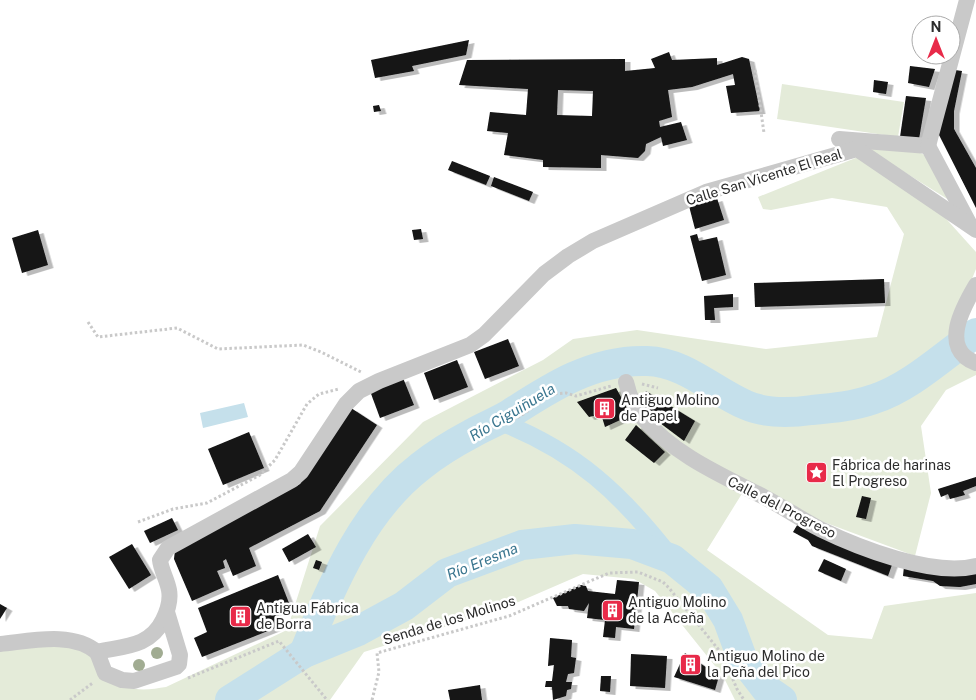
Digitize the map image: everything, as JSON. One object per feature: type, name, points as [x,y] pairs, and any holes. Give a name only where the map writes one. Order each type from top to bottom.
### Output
[{"type":"street","points":[[928,146],[967,0]]},
{"type":"street","name":"Calle San Vicente El Real","points":[[839,139],[857,145],[974,229]]},
{"type":"street","name":"Calle San Vicente El Real","points":[[97,652],[148,639],[158,630],[167,612],[169,590],[160,560],[164,552],[292,480],[301,472],[346,404],[360,391],[379,380],[470,345],[484,335],[544,274],[568,256],[593,241],[706,192],[857,145],[928,146],[974,229]]},
{"type":"street","points":[[969,359],[956,339],[960,314],[976,284]]},
{"type":"street","name":"Calle del Progreso","points":[[626,382],[632,403],[643,418],[681,451],[701,465],[820,528],[859,544],[913,562],[954,570],[976,566]]},
{"type":"street","name":"Calle San Vicente El Real","points":[[105,673],[122,680],[134,680],[180,664],[180,656],[167,612]]},
{"type":"street","points":[[0,644],[46,640],[78,640],[88,644],[97,652],[105,673]]},
{"type":"path","points":[[755,70],[764,133]]},
{"type":"path","points":[[88,322],[98,337],[177,328],[218,349],[303,346],[321,352],[379,380]]},
{"type":"path","points":[[138,522],[173,509],[207,503],[260,475],[275,460],[307,404],[319,394],[341,389]]},
{"type":"path","points":[[498,421],[520,416],[551,394],[566,393],[576,396]]},
{"type":"path","name":"Senda de los Molinos","points":[[372,700],[379,672],[377,653],[509,616],[609,573],[626,571],[652,577],[669,588],[722,654],[737,689],[744,700]]},
{"type":"path","points":[[216,667],[278,641],[327,700]]},
{"type":"path","points":[[70,700],[105,673]]},
{"type":"green space","points":[[782,84],[904,102],[898,137],[777,119]]},
{"type":"green space","points":[[875,148],[920,153],[927,156],[949,200],[869,150]]},
{"type":"green space","points":[[858,157],[940,212],[976,252],[976,269],[950,333],[976,368],[976,375],[946,390],[921,426],[931,493],[915,556],[743,492],[707,550],[828,635],[872,639],[884,606],[976,593],[976,700],[735,700],[723,676],[655,591],[634,579],[583,574],[502,609],[364,652],[330,700],[0,700],[0,644],[78,641],[126,686],[146,690],[166,687],[287,630],[320,526],[423,422],[543,360],[573,339],[637,330],[766,349],[877,337],[904,234],[887,207],[832,198],[771,210],[763,209],[758,197]]},
{"type":"water","points":[[244,403],[248,417],[203,428],[200,413]]},
{"type":"building","points":[[469,40],[466,55],[412,66],[414,71],[375,78],[371,60]]},
{"type":"building","points":[[669,52],[672,60],[717,58],[717,65],[742,57],[749,59],[760,111],[731,113],[726,86],[735,85],[733,74],[692,87],[668,90],[672,117],[659,121],[660,127],[681,122],[687,140],[663,146],[661,137],[646,144],[645,151],[638,158],[601,155],[601,168],[543,167],[543,160],[504,155],[508,133],[487,131],[490,112],[526,115],[528,89],[459,85],[467,60],[625,59],[625,71],[655,68],[651,59]],"holes":[[[558,90],[593,91],[592,116],[557,115]]]},
{"type":"building","points":[[910,66],[935,69],[929,87],[908,83]]},
{"type":"building","points":[[955,70],[962,71],[954,111],[954,129],[976,168],[976,208],[937,131]]},
{"type":"building","points":[[874,80],[888,82],[886,94],[873,92]]},
{"type":"building","points":[[906,96],[926,98],[919,139],[900,137]]},
{"type":"building","points":[[379,105],[381,111],[374,112],[373,106]]},
{"type":"building","points":[[452,161],[490,176],[486,185],[448,170]]},
{"type":"building","points":[[494,177],[533,192],[529,201],[491,186]]},
{"type":"building","points":[[717,198],[724,220],[695,229],[689,206]]},
{"type":"building","points":[[421,229],[423,239],[414,240],[412,230]]},
{"type":"building","points":[[38,230],[48,265],[22,273],[12,238]]},
{"type":"building","points":[[697,234],[699,241],[717,237],[726,275],[702,281],[690,236]]},
{"type":"building","points":[[884,279],[885,303],[755,307],[754,283]]},
{"type":"building","points":[[733,294],[733,307],[714,308],[715,320],[705,320],[704,296]]},
{"type":"building","points":[[508,339],[519,366],[485,379],[474,352]]},
{"type":"building","points":[[457,360],[468,387],[434,400],[424,373]]},
{"type":"building","points":[[403,378],[414,405],[380,418],[370,391]]},
{"type":"building","name":"Antiguo Molino de Papel","points":[[616,388],[631,415],[605,427],[601,414],[589,417],[577,402]]},
{"type":"building","points":[[646,391],[695,421],[684,441],[636,405]]},
{"type":"building","points":[[351,408],[377,425],[320,511],[249,548],[256,566],[233,576],[226,559],[223,561],[225,568],[217,571],[224,587],[192,601],[174,559],[175,550],[300,484]]},
{"type":"building","points":[[636,425],[665,452],[654,463],[625,440]]},
{"type":"building","points":[[249,432],[264,468],[223,485],[208,449]]},
{"type":"building","points":[[976,477],[976,486],[963,491],[965,495],[950,499],[948,494],[941,497],[938,489]]},
{"type":"building","points":[[862,496],[871,498],[866,519],[856,517]]},
{"type":"building","points":[[172,518],[178,530],[150,543],[144,531]]},
{"type":"building","points":[[799,522],[893,562],[888,576],[812,546],[808,540],[793,532]]},
{"type":"building","points":[[308,534],[316,547],[289,562],[282,549]]},
{"type":"building","points":[[132,544],[151,575],[129,589],[109,557]]},
{"type":"building","points":[[824,559],[846,569],[841,581],[818,571]]},
{"type":"building","points":[[316,560],[322,562],[319,570],[313,568]]},
{"type":"building","points":[[904,566],[976,570],[976,584],[960,587],[940,586],[933,581],[903,576]]},
{"type":"building","name":"Antigua Fábrica de Borra","points":[[278,575],[289,603],[276,608],[283,625],[202,657],[194,638],[207,632],[198,608]]},
{"type":"building","name":"Antiguo Molino de la Aceña","points":[[617,580],[639,582],[634,629],[616,627],[615,638],[603,637],[605,620],[587,618],[589,603],[584,611],[569,609],[568,606],[557,606],[553,598],[581,585],[586,586],[588,591],[615,594]]},
{"type":"building","points":[[0,604],[7,608],[0,619]]},
{"type":"building","points":[[550,638],[572,640],[571,657],[576,658],[574,673],[568,674],[566,682],[572,682],[571,689],[567,690],[566,696],[553,700],[552,687],[545,687],[546,681],[552,681],[554,665],[548,666]]},
{"type":"building","name":"Antiguo Molino de la Peña del Pico","points":[[685,653],[719,676],[715,690],[674,677]]},
{"type":"building","points":[[631,654],[667,656],[665,688],[630,686]]},
{"type":"building","points":[[601,676],[611,676],[610,692],[600,691]]},
{"type":"building","points":[[480,685],[482,700],[450,700],[448,690]]},
{"type":"waterway","name":"Río Ciguiñuela","points":[[304,653],[351,551],[365,527],[400,484],[445,449],[508,415],[557,385],[591,370],[609,365],[647,361],[674,366],[754,408],[770,411],[804,411],[859,403],[888,394],[927,370],[976,333]]},
{"type":"waterway","points":[[498,421],[551,446],[596,477],[635,514],[672,559]]},
{"type":"waterway","name":"Río Eresma","points":[[230,700],[304,653],[358,631],[404,606],[447,573],[522,545],[575,539],[632,544],[672,559],[709,589],[728,620],[742,658],[766,689],[782,700]]},
{"type":"place","name":"Antiguo Molino de Papel","points":[[605,408]]},
{"type":"place","name":"Fábrica de harinas El Progreso","points":[[816,473]]},
{"type":"place","name":"Antiguo Molino de la Aceña","points":[[612,610]]},
{"type":"place","name":"Antigua Fábrica de Borra","points":[[240,616]]},
{"type":"place","name":"Antiguo Molino de la Peña del Pico","points":[[691,664]]}]
